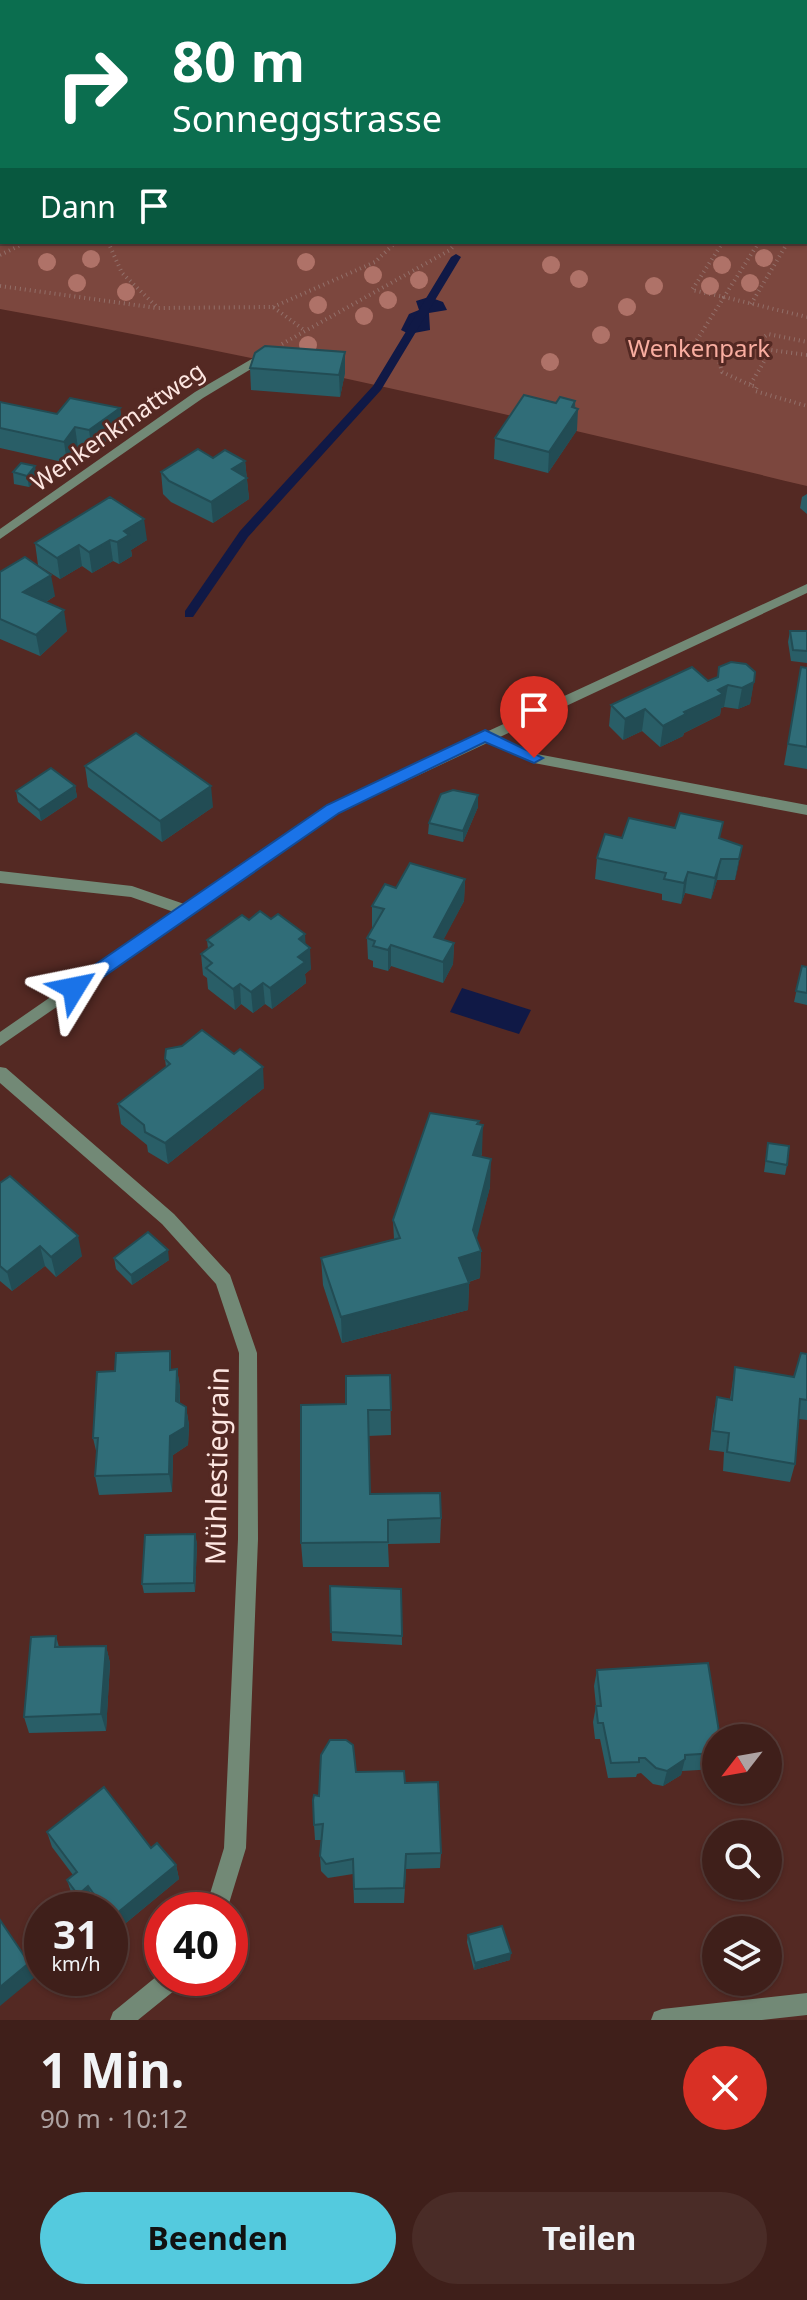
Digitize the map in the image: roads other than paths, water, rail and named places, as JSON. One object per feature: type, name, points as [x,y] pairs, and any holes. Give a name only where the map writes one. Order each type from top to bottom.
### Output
[{"type":"street","name":"Wenkenkmattweg","points":[[0,535],[199,395],[262,357]]},
{"type":"street","points":[[0,1040],[333,809],[807,588]]},
{"type":"street","points":[[485,736],[534,758],[807,810]]},
{"type":"street","points":[[0,877],[132,892],[185,910]]},
{"type":"street","name":"Mühlestiegrain","points":[[0,1073],[168,1219],[224,1280],[248,1353],[248,1539],[235,1848],[222,1892]]},
{"type":"street","points":[[121,2020],[150,1996]]},
{"type":"street","points":[[662,2020],[807,2004]]},
{"type":"waterway","points":[[189,614],[244,534],[377,388],[456,257]]},
{"type":"park label","name":"Wenkenpark","points":[[699,349]]}]
